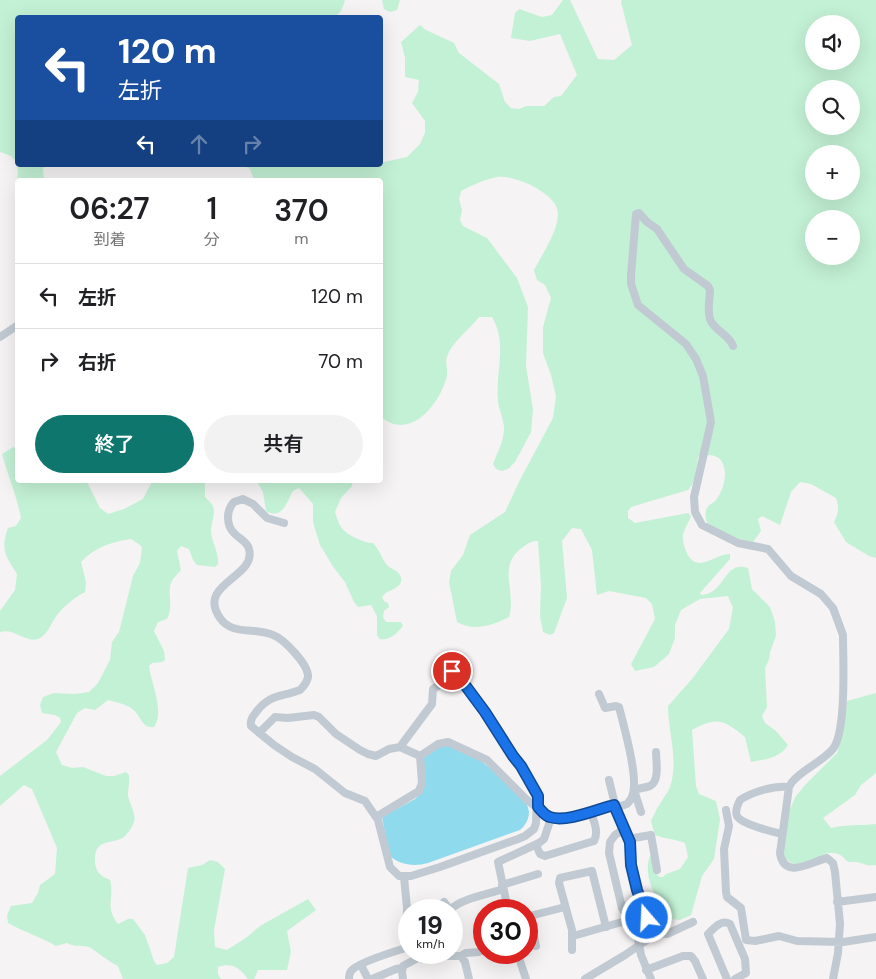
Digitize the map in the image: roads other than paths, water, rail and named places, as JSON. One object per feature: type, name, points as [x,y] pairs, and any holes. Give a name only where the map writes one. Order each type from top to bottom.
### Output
[{"type":"street","points":[[733,346],[730,338],[714,326],[710,320],[710,290],[708,286],[681,266],[657,229],[638,213],[636,214],[631,275],[635,300],[642,310],[686,344],[696,359],[703,376],[711,422],[694,497],[693,505],[697,518],[702,525],[738,544],[768,549],[791,576],[821,594],[833,608],[843,635],[842,702],[836,743],[823,758],[794,778],[789,787],[782,834],[781,858],[786,866],[792,867],[804,867],[824,859],[830,859],[835,872],[840,924],[833,979]]},
{"type":"street","points":[[0,338],[15,326]]},
{"type":"street","points":[[284,523],[267,518],[248,501],[239,500],[230,506],[228,512],[229,524],[235,534],[248,546],[250,559],[244,569],[218,591],[215,601],[219,617],[228,626],[235,629],[259,630],[275,635],[289,646],[307,671],[307,681],[300,690],[278,695],[262,705],[250,723],[259,733],[292,757],[315,769],[345,793],[364,800],[376,817],[390,866],[396,874],[404,877],[440,867],[525,836],[534,829],[538,796],[521,766],[485,712],[465,685],[458,681],[452,671]]},
{"type":"street","points":[[400,747],[432,704],[433,689],[442,684],[458,681]]},
{"type":"street","points":[[600,694],[605,708],[619,707],[630,750],[634,790],[641,812]]},
{"type":"street","points":[[259,733],[275,717],[288,718],[309,714],[319,717],[336,734],[368,754],[376,756],[388,748],[400,747],[420,756]]},
{"type":"street","points":[[420,756],[442,742],[448,742],[476,754],[487,760],[527,800],[551,818],[566,818],[614,805],[622,806],[631,799],[634,790]]},
{"type":"street","points":[[634,790],[651,786],[654,782],[656,775],[656,752]]},
{"type":"street","points":[[376,817],[419,792],[422,783],[420,756]]},
{"type":"street","points":[[609,780],[614,805],[628,839],[631,865],[637,890],[647,918],[657,933]]},
{"type":"street","points":[[782,834],[766,830],[739,818],[737,813],[740,800],[748,795],[782,786],[789,787]]},
{"type":"street","points":[[738,807],[724,810],[729,826],[724,849],[726,892],[727,897],[741,908],[746,940],[755,941],[779,936],[797,941],[839,941],[876,937]]},
{"type":"street","points":[[536,845],[540,854],[545,856],[594,841],[596,830],[590,812]]},
{"type":"street","points":[[506,899],[498,862],[536,845],[544,839],[551,818]]},
{"type":"street","points":[[624,830],[612,838],[608,849],[620,904],[638,935],[639,945],[650,979]]},
{"type":"street","points":[[628,839],[651,835],[657,870]]},
{"type":"street","points":[[572,950],[573,936],[559,883],[560,878],[592,871],[606,927]]},
{"type":"street","points":[[463,903],[538,874]]},
{"type":"street","points":[[404,877],[406,899]]},
{"type":"street","points":[[550,885],[559,883]]},
{"type":"street","points":[[837,902],[876,897]]},
{"type":"street","points":[[538,914],[566,906]]},
{"type":"street","points":[[573,936],[629,920]]},
{"type":"street","points":[[584,979],[657,933],[667,934],[693,922]]},
{"type":"street","points":[[727,979],[708,934],[719,924],[728,922],[747,964],[746,973],[735,979]]},
{"type":"street","points":[[349,979],[349,974],[353,969],[398,950]]},
{"type":"street","points":[[646,970],[683,956],[691,956],[703,979]]},
{"type":"street","points":[[463,959],[468,979]]},
{"type":"street","points":[[361,965],[370,979],[402,968],[407,964]]},
{"type":"street","points":[[521,964],[526,979]]},
{"type":"street","points":[[402,968],[403,979]]},
{"type":"water","points":[[446,745],[474,756],[491,768],[522,797],[529,810],[527,821],[520,830],[428,863],[412,865],[402,863],[389,855],[382,817],[415,799],[421,793],[423,758],[439,747]]}]
